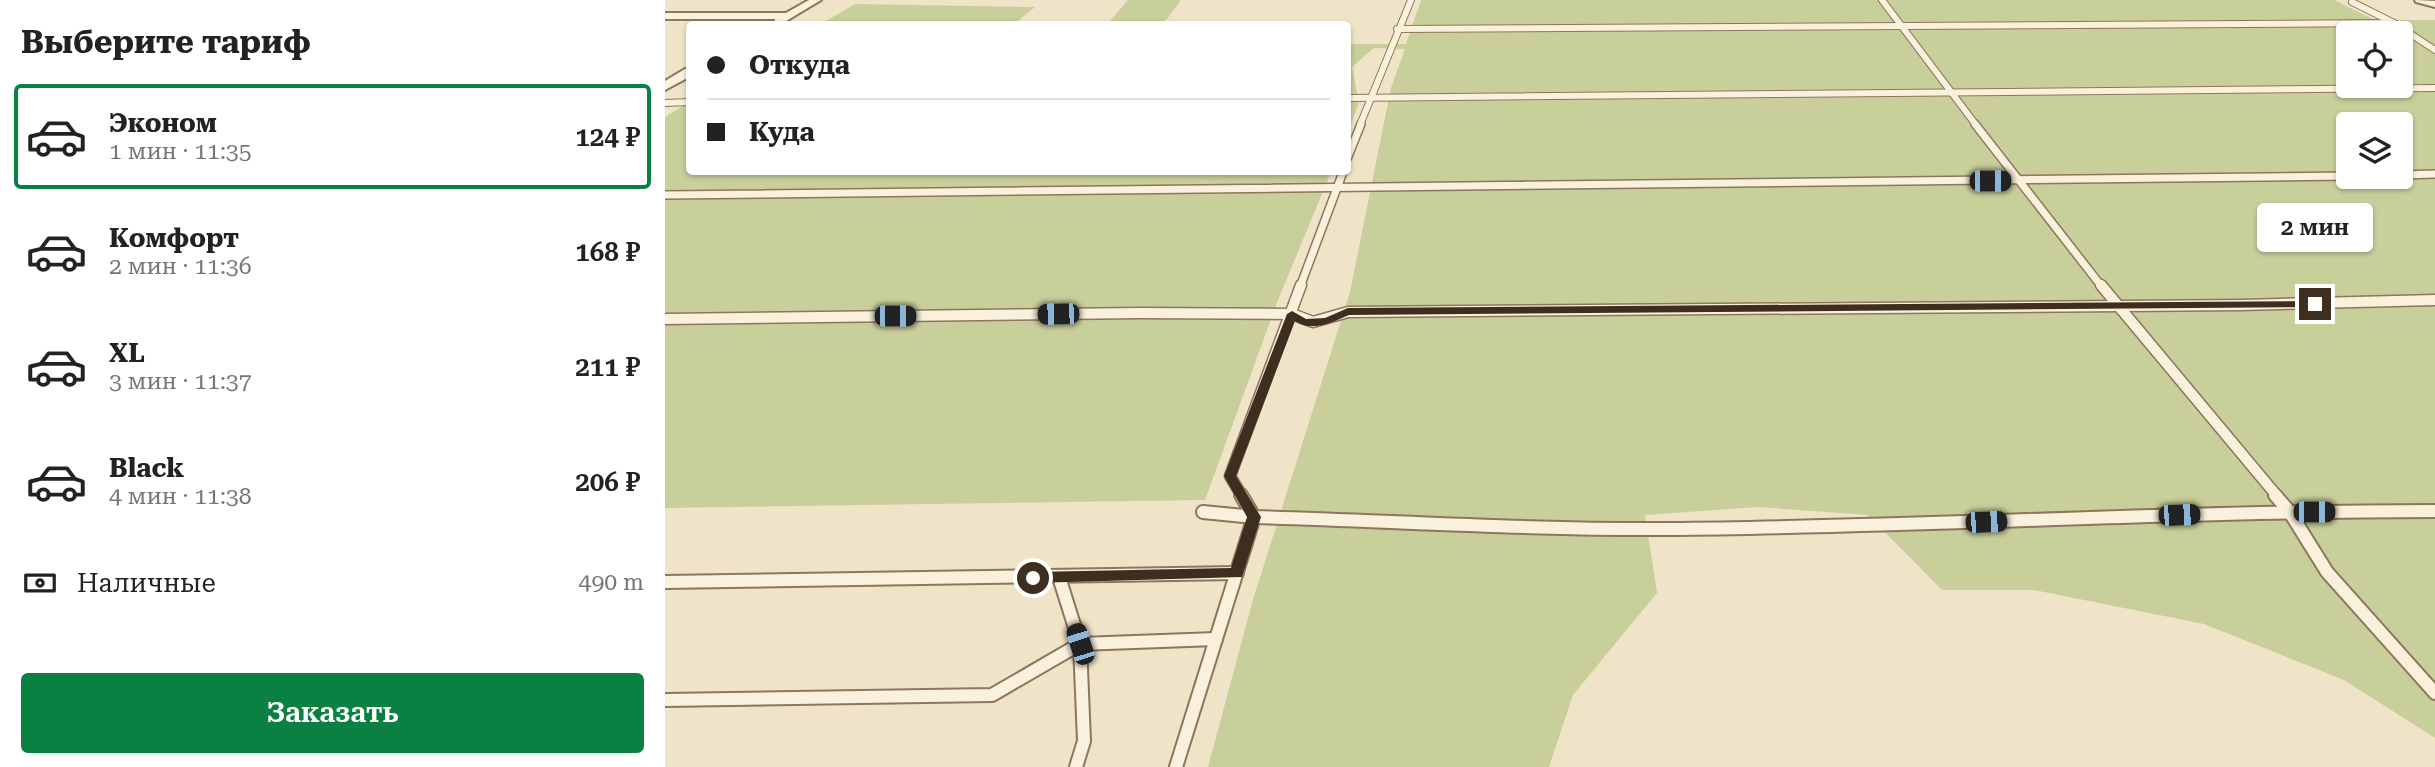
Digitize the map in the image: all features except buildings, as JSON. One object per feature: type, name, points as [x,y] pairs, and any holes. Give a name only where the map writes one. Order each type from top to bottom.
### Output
[{"type":"street","points":[[780,21],[817,0]]},
{"type":"street","points":[[2420,0],[2435,4]]},
{"type":"street","points":[[665,16],[789,16]]},
{"type":"street","points":[[665,86],[686,74]]},
{"type":"lane","points":[[1351,149],[1397,29],[1412,0]]},
{"type":"lane","points":[[1882,0],[2017,180],[2289,512],[2327,572],[2435,693]]},
{"type":"lane","points":[[2352,2],[2390,21]]},
{"type":"lane","points":[[1397,29],[2336,23]]},
{"type":"lane","points":[[2413,36],[2435,50]]},
{"type":"lane","points":[[1351,97],[2435,88]]},
{"type":"lane","points":[[665,103],[686,102]]},
{"type":"lane","points":[[2413,174],[2435,174]]},
{"type":"lane","points":[[1176,767],[1254,517],[1230,476],[1342,175]]},
{"type":"lane","points":[[665,195],[2336,176]]},
{"type":"lane","points":[[665,319],[1112,313],[1292,314],[1304,323],[1327,321],[1348,312],[2364,304],[2435,300]]},
{"type":"lane","points":[[1203,512],[1254,517],[1665,529],[1821,527],[2289,512],[2435,511]]},
{"type":"lane","points":[[665,582],[1237,573]]},
{"type":"lane","points":[[1059,577],[1080,644],[1084,741],[1076,767]]},
{"type":"lane","points":[[665,700],[992,695],[1080,644],[1216,639]]},
{"type":"green space","points":[[1128,0],[1181,0],[1163,21],[1111,20]]},
{"type":"green space","points":[[1421,0],[2334,0],[2375,20],[2435,20],[2435,738],[2344,680],[2204,624],[2034,590],[1942,590],[1868,515],[1758,507],[1645,515],[1657,593],[1573,695],[1549,767],[1208,767],[1252,603],[1350,292],[1391,88],[1405,49],[1374,48],[1352,67],[1359,103],[1351,123],[1351,44],[1406,44]]},
{"type":"green space","points":[[855,4],[1035,7],[1018,21],[826,21]]},
{"type":"green space","points":[[686,104],[686,175],[1330,175],[1278,300],[1205,500],[665,508],[665,117]]},
{"type":"route","points":[[1033,578],[1237,573],[1254,517],[1230,476],[1292,314],[1304,323],[1327,321],[1348,312],[2315,304]]}]
